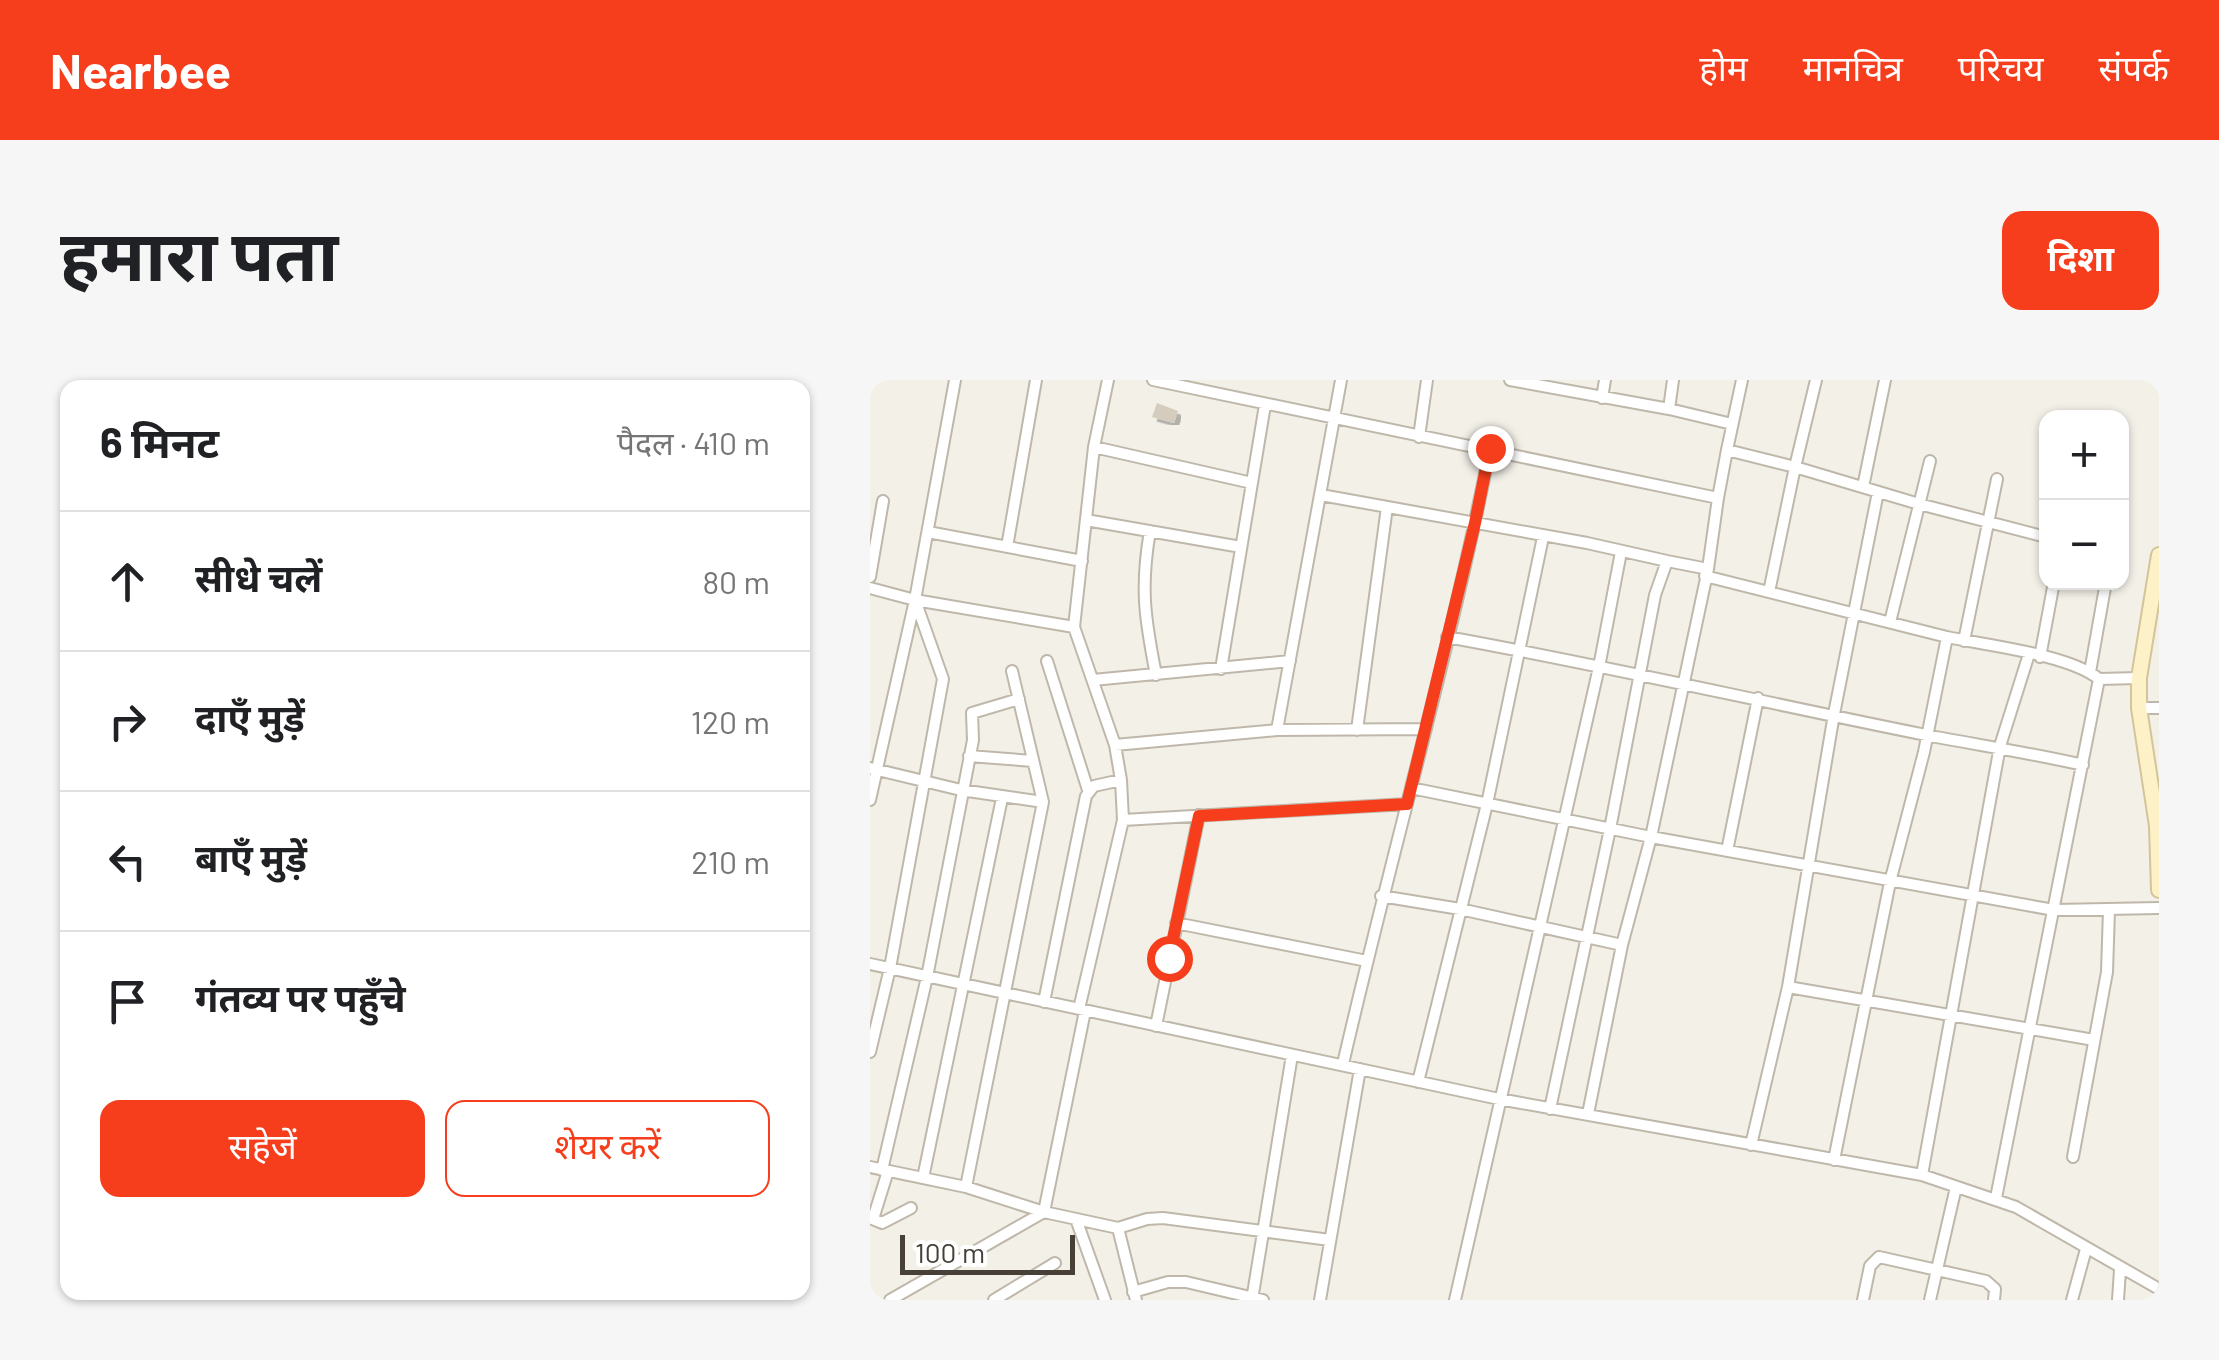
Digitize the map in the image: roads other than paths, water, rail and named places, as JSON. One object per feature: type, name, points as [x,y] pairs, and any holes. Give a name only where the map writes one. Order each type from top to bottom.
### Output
[{"type":"street","points":[[870,800],[874,768],[916,600],[956,380]]},
{"type":"street","points":[[1007,547],[1036,380]]},
{"type":"street","points":[[890,1300],[1044,1212],[1123,820],[1122,780],[1115,744],[1074,627],[1094,448],[1108,380]]},
{"type":"street","points":[[1153,380],[1718,498]]},
{"type":"street","points":[[1277,730],[1341,380]]},
{"type":"street","points":[[1419,437],[1427,380]]},
{"type":"street","points":[[1510,380],[1668,408],[1732,424]]},
{"type":"street","points":[[1602,398],[1605,380]]},
{"type":"street","points":[[1668,408],[1673,380]]},
{"type":"street","points":[[1588,1114],[1622,945],[1651,837],[1684,682],[1742,380]]},
{"type":"street","points":[[1769,592],[1816,380]]},
{"type":"street","points":[[1862,487],[1884,380]]},
{"type":"street","points":[[1221,669],[1265,406]]},
{"type":"street","points":[[1094,448],[1252,484]]},
{"type":"street","points":[[1343,1064],[1490,448]]},
{"type":"street","points":[[1727,450],[2039,535]]},
{"type":"street","points":[[1890,622],[1930,462]]},
{"type":"street","points":[[1964,640],[1997,478]]},
{"type":"street","points":[[1750,1145],[1788,987],[1834,714],[1878,492]]},
{"type":"street","points":[[1321,495],[1667,561],[1769,592],[2034,656],[2095,676],[2138,678]]},
{"type":"street","points":[[870,577],[883,501]]},
{"type":"street","points":[[1357,730],[1387,507]]},
{"type":"street","points":[[1086,520],[1241,547]]},
{"type":"street","points":[[1150,531],[1143,572],[1143,613],[1156,675]]},
{"type":"street","points":[[928,532],[1082,560]]},
{"type":"street","points":[[1418,1082],[1487,804],[1543,537]]},
{"type":"street","points":[[1455,1300],[1599,667],[1621,552]]},
{"type":"street","points":[[1550,1109],[1655,596],[1667,561]]},
{"type":"street","points":[[2158,561],[2138,678],[2139,708],[2158,826],[2159,890]]},
{"type":"street","points":[[870,588],[916,600],[1074,627]]},
{"type":"street","points":[[1922,1176],[2000,746],[2034,656],[2052,590]]},
{"type":"street","points":[[1996,1198],[2083,765],[2105,590]]},
{"type":"street","points":[[870,1052],[890,968],[942,679],[916,600]]},
{"type":"street","points":[[1447,637],[2083,765]]},
{"type":"street","points":[[1834,1160],[1890,882],[1928,736],[1947,637]]},
{"type":"street","points":[[1044,1002],[1088,790],[1047,662]]},
{"type":"street","points":[[1093,680],[1290,662]]},
{"type":"street","points":[[966,1187],[1043,802],[1012,672]]},
{"type":"street","points":[[1726,851],[1758,698]]},
{"type":"street","points":[[911,1208],[882,1223],[871,1218],[927,977],[973,740],[972,713],[1019,699]]},
{"type":"street","points":[[2139,708],[2159,708]]},
{"type":"street","points":[[1115,744],[1277,730],[1426,729]]},
{"type":"street","points":[[969,756],[1034,761]]},
{"type":"street","points":[[874,768],[961,790],[1043,802]]},
{"type":"street","points":[[1088,790],[1122,780]]},
{"type":"street","points":[[1411,788],[1610,830],[2054,910],[2159,908]]},
{"type":"street","points":[[923,1178],[1002,798]]},
{"type":"street","points":[[1123,820],[1407,804]]},
{"type":"street","points":[[1156,1026],[1199,816]]},
{"type":"street","points":[[1381,896],[1622,945]]},
{"type":"street","points":[[2073,1156],[2107,972],[2110,910]]},
{"type":"street","points":[[1176,924],[1366,961]]},
{"type":"street","points":[[870,964],[1498,1099],[1922,1176],[1996,1198],[2159,1290]]},
{"type":"street","points":[[1788,987],[2094,1040]]},
{"type":"street","points":[[1118,1228],[1135,1296],[1168,1282],[1186,1282],[1256,1299],[1292,1055]]},
{"type":"street","points":[[1320,1300],[1360,1069]]},
{"type":"street","points":[[880,1169],[966,1187],[1044,1212],[1118,1228],[1147,1218],[1163,1218],[1330,1240]]},
{"type":"street","points":[[1930,1300],[1956,1187]]},
{"type":"street","points":[[1076,1219],[1106,1300]]},
{"type":"street","points":[[2072,1300],[2086,1249]]},
{"type":"street","points":[[1863,1300],[1874,1258],[1986,1281],[1994,1289],[1994,1300]]},
{"type":"street","points":[[994,1300],[1056,1263]]},
{"type":"street","points":[[2118,1300],[2120,1270]]}]
